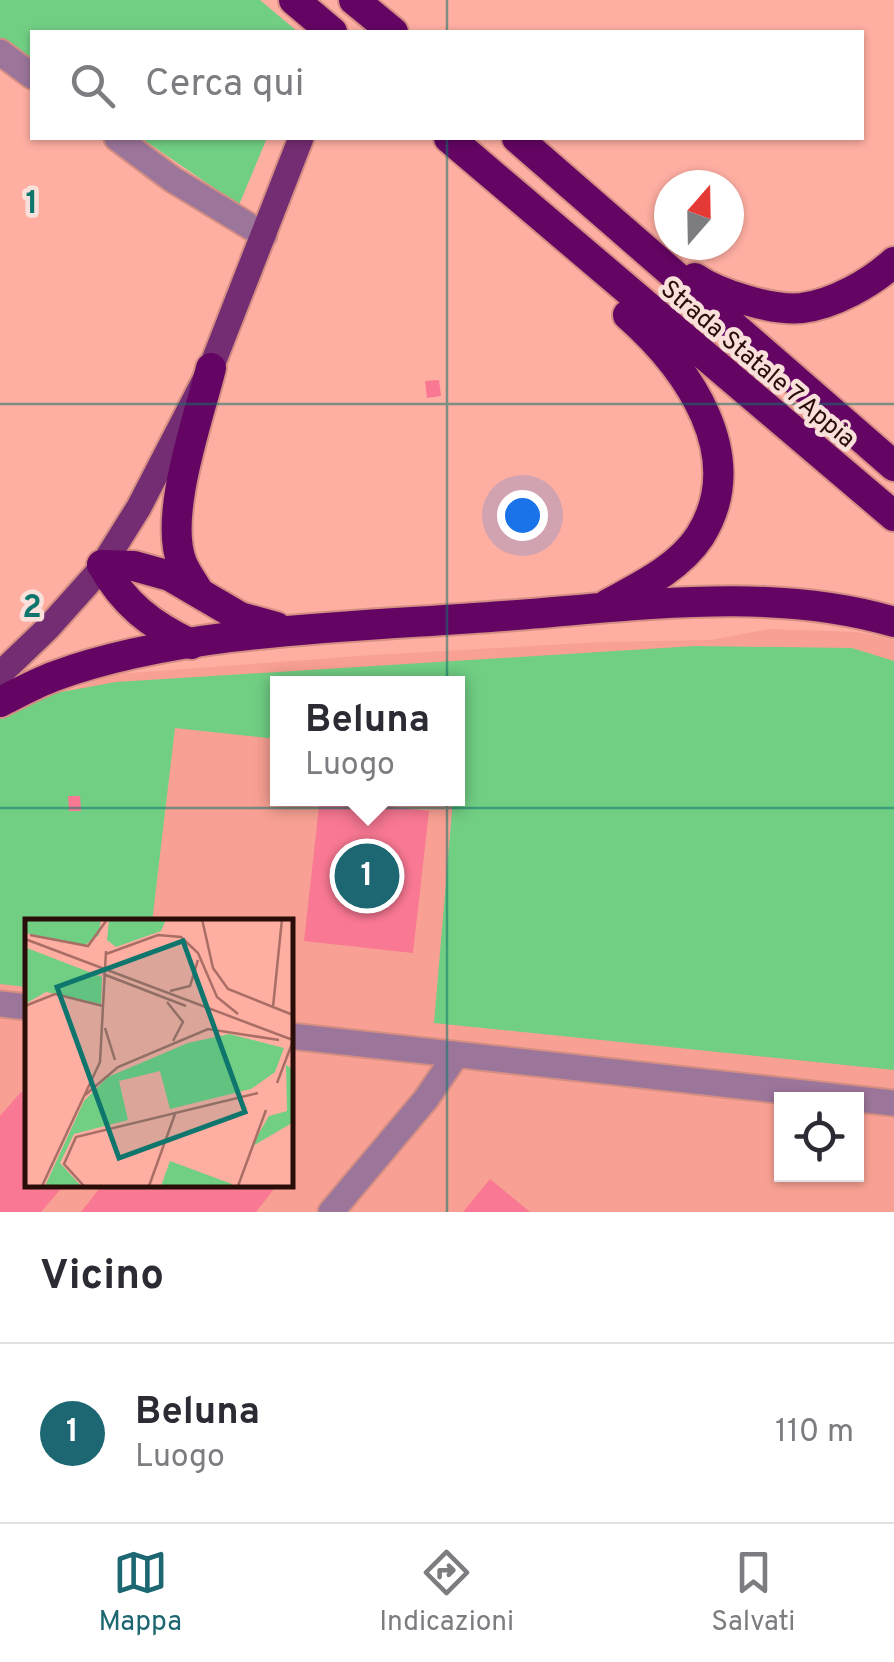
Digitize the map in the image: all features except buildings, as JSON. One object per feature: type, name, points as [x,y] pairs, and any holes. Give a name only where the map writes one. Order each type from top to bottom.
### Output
[{"type":"highway","points":[[354,0],[386,26]]},
{"type":"highway","points":[[300,5],[330,30]]},
{"type":"highway","name":"Strada Statale 7 Appia","points":[[452,140],[894,516]]},
{"type":"highway","name":"Strada Statale 7 Appia","points":[[519,140],[894,466]]},
{"type":"highway","points":[[520,140],[712,290],[800,308],[842,295],[894,262]]},
{"type":"highway","points":[[506,188],[531,227],[650,334],[685,376],[700,402],[717,453],[713,506],[699,538],[662,575],[599,609]]},
{"type":"highway","points":[[198,591],[181,562],[176,529],[184,473],[212,368]]},
{"type":"highway","points":[[102,565],[134,566],[170,576],[240,617],[293,632]]},
{"type":"highway","points":[[102,565],[138,614],[191,644]]},
{"type":"highway","points":[[0,702],[80,668],[191,644],[293,632],[739,602],[852,610],[894,622]]},
{"type":"main road","points":[[341,30],[354,0]]},
{"type":"main road","points":[[0,674],[48,628],[102,565],[140,507],[212,368],[299,140]]},
{"type":"street","points":[[0,52],[30,74]]},
{"type":"street","points":[[120,140],[264,235]]},
{"type":"street","points":[[0,1004],[25,1007]]},
{"type":"street","points":[[292,1036],[894,1103]]},
{"type":"street","points":[[331,1212],[426,1099],[456,1054]]},
{"type":"shaded area","points":[[769,629],[857,632],[893,639],[894,1212],[0,1212],[0,724],[64,692],[117,674],[373,655],[711,640]]},
{"type":"green space","points":[[0,0],[260,0],[296,30],[30,30],[30,61],[0,43]]},
{"type":"green space","points":[[144,140],[266,140],[239,205]]},
{"type":"green space","points":[[695,646],[852,648],[894,661],[894,1070],[434,1023],[452,806],[465,806],[465,676],[270,676],[270,738],[175,728],[152,919],[25,919],[25,987],[0,984],[0,716],[50,694],[116,682]]},
{"type":"place","name":"Beluna","points":[[367,876]]}]
